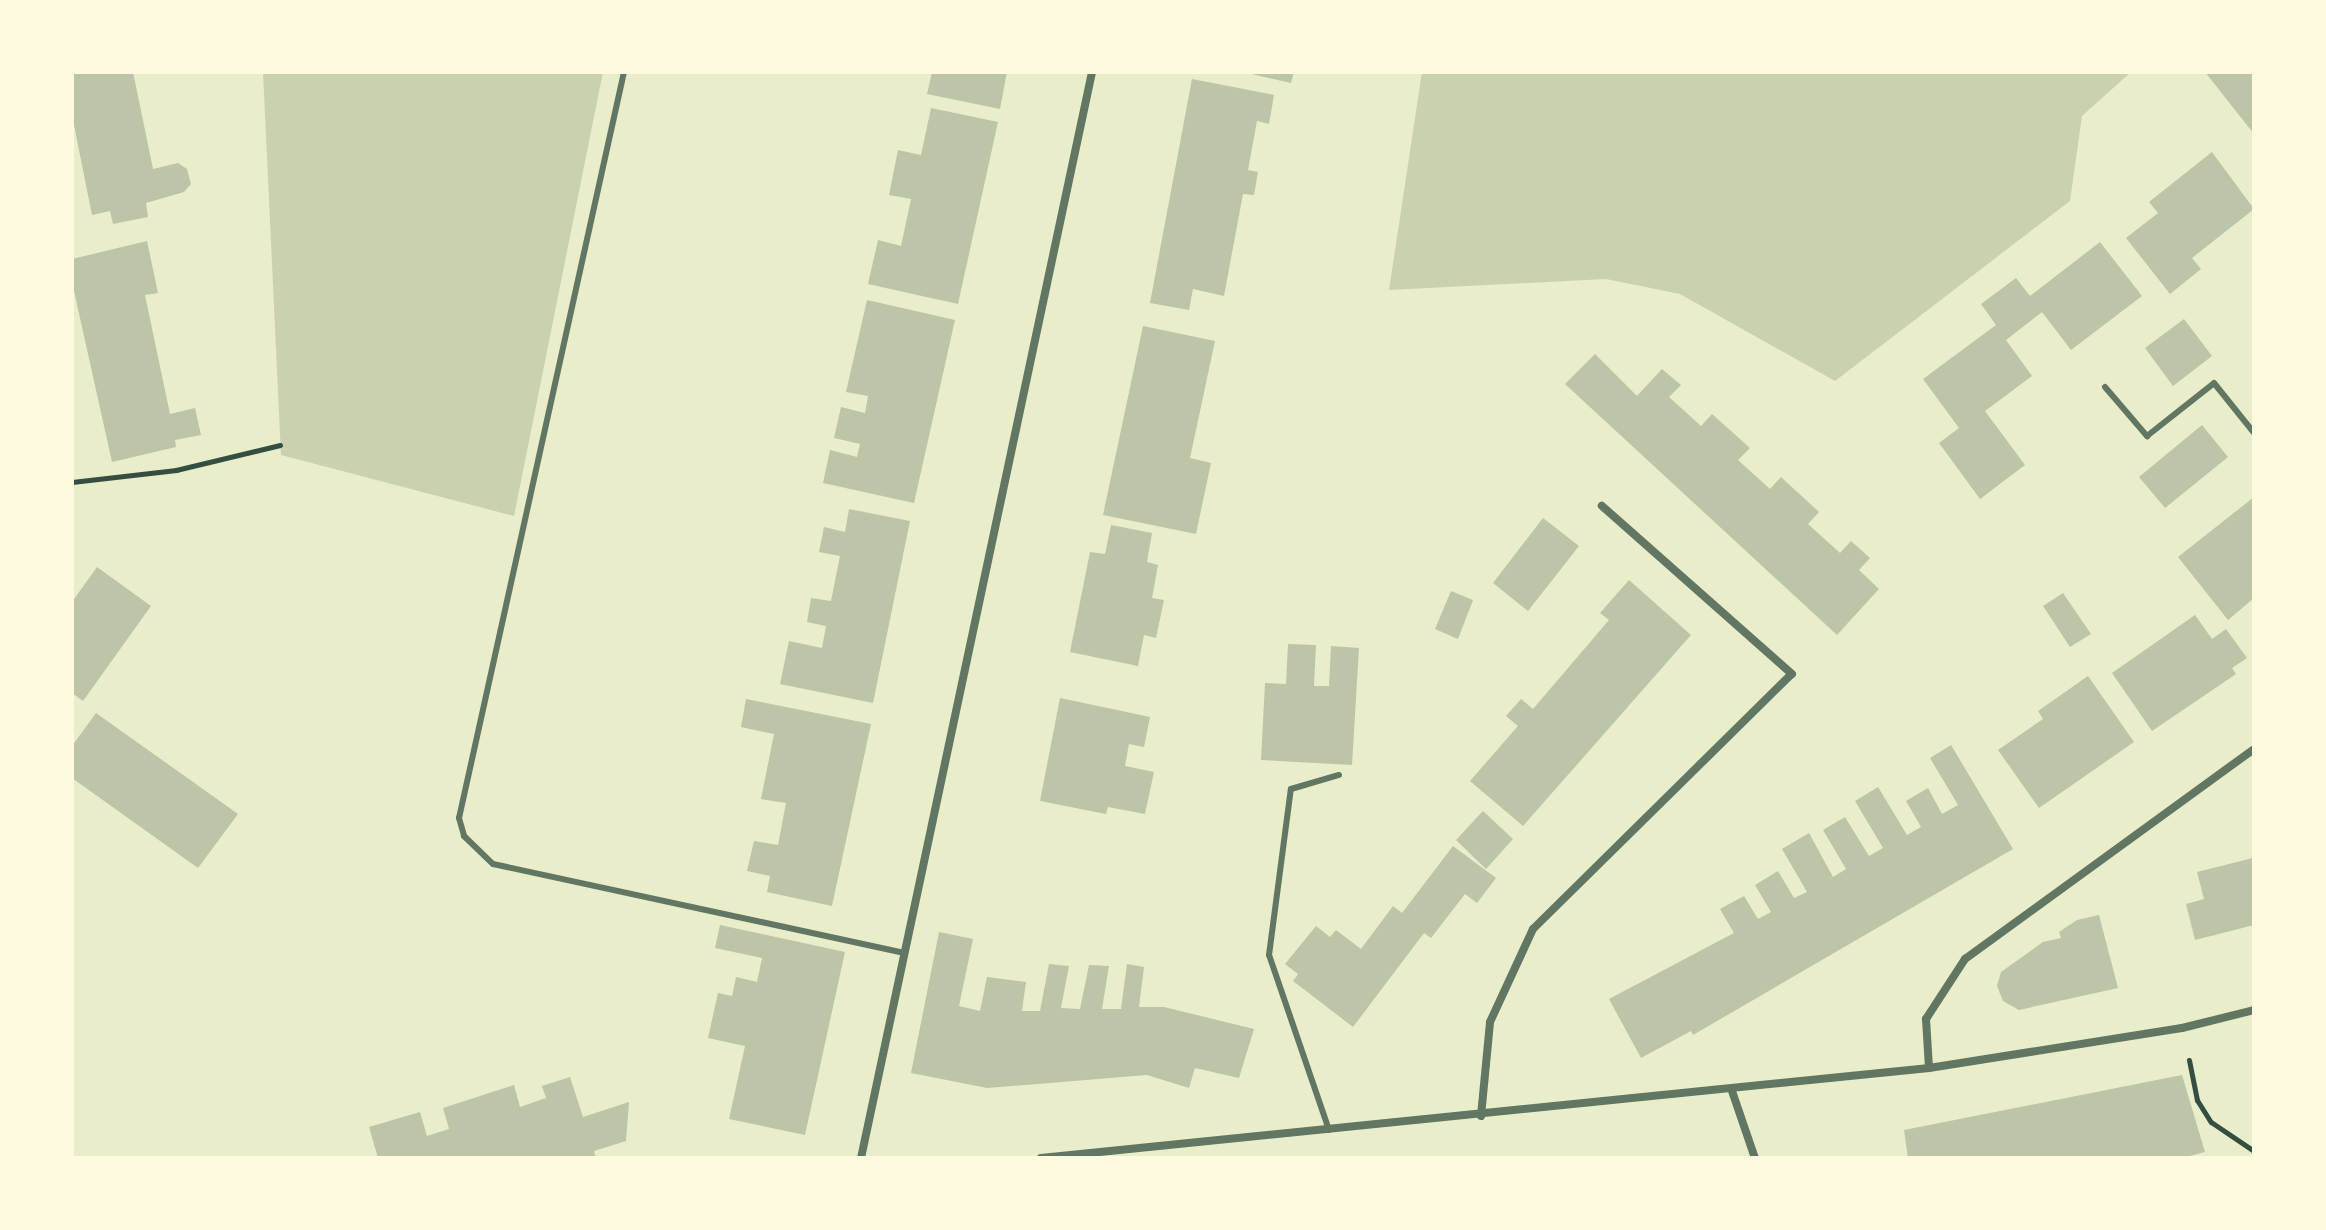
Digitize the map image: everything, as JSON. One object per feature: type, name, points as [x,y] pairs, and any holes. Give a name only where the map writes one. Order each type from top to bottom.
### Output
[{"type":"street","points":[[861,1158],[1092,72]]},
{"type":"street","points":[[1481,1116],[1490,1022],[1533,929],[1792,674],[1602,506]]},
{"type":"street","points":[[1929,1068],[1926,1019],[1965,959],[2254,749]]},
{"type":"street","points":[[1041,1158],[1732,1091],[1929,1068],[2182,1028],[2254,1010]]},
{"type":"street","points":[[1732,1091],[1755,1158]]},
{"type":"lane","points":[[624,72],[459,818],[464,836],[493,864],[904,953]]},
{"type":"lane","points":[[2105,387],[2147,436],[2214,383],[2254,433]]},
{"type":"lane","points":[[1329,1130],[1269,955],[1291,789],[1339,775]]},
{"type":"path","points":[[72,482],[176,470],[280,445]]},
{"type":"path","points":[[2182,1028],[2197,1100],[2211,1122],[2254,1151]]},
{"type":"green space","points":[[263,72],[603,72],[514,516],[281,455]]},
{"type":"green space","points":[[1422,72],[2131,72],[2082,116],[2070,201],[1835,381],[1680,294],[1606,279],[1389,290]]},
{"type":"building","points":[[72,72],[133,72],[153,169],[178,163],[187,169],[191,184],[184,192],[146,203],[148,217],[113,224],[110,211],[92,215],[72,115]]},
{"type":"building","points":[[932,72],[1007,72],[1000,109],[927,94]]},
{"type":"building","points":[[1243,72],[1294,72],[1291,83]]},
{"type":"building","points":[[2205,72],[2254,72],[2254,134]]},
{"type":"building","points":[[1192,79],[1274,95],[1269,124],[1257,121],[1248,170],[1258,172],[1254,195],[1243,194],[1224,296],[1193,289],[1189,310],[1150,303]]},
{"type":"building","points":[[931,108],[998,122],[958,304],[868,284],[878,240],[901,246],[911,199],[889,195],[898,150],[921,155]]},
{"type":"building","points":[[2212,152],[2254,209],[2192,258],[2201,269],[2170,294],[2126,238],[2158,213],[2149,202]]},
{"type":"building","points":[[147,241],[158,293],[145,295],[170,414],[195,408],[201,435],[175,440],[176,447],[112,462],[72,282],[72,259]]},
{"type":"building","points":[[2100,242],[2142,296],[2071,350],[2042,312],[2006,340],[2032,376],[1985,411],[2025,465],[1980,499],[1939,443],[1959,428],[1923,379],[1996,325],[1981,304],[2016,278],[2030,296]]},
{"type":"building","points":[[867,300],[955,320],[914,503],[823,483],[830,450],[857,457],[860,444],[834,438],[841,407],[865,413],[868,396],[846,392]]},
{"type":"building","points":[[2184,319],[2212,356],[2173,386],[2145,348]]},
{"type":"building","points":[[1143,326],[1215,341],[1190,458],[1211,463],[1196,534],[1103,515]]},
{"type":"building","points":[[1595,354],[1637,396],[1662,369],[1681,385],[1669,397],[1701,426],[1712,414],[1750,448],[1738,460],[1770,489],[1781,477],[1819,512],[1808,524],[1840,553],[1851,541],[1870,558],[1859,570],[1879,589],[1837,635],[1565,384]]},
{"type":"building","points":[[2202,425],[2228,457],[2165,508],[2139,477]]},
{"type":"building","points":[[2254,497],[2254,598],[2228,620],[2178,557]]},
{"type":"building","points":[[849,509],[910,521],[873,703],[780,684],[789,641],[822,648],[826,626],[807,622],[811,598],[831,601],[840,556],[819,552],[824,527],[845,532]]},
{"type":"building","points":[[1543,518],[1579,546],[1528,611],[1493,583]]},
{"type":"building","points":[[1111,525],[1152,533],[1147,562],[1158,565],[1152,598],[1164,600],[1156,638],[1144,635],[1138,666],[1070,652],[1090,552],[1105,554]]},
{"type":"building","points":[[97,567],[151,606],[83,701],[72,693],[72,602]]},
{"type":"building","points":[[1629,580],[1691,635],[1523,826],[1470,781],[1518,726],[1506,716],[1521,699],[1533,709],[1609,620],[1600,613]]},
{"type":"building","points":[[1451,591],[1473,600],[1458,639],[1435,629]]},
{"type":"building","points":[[2063,593],[2091,634],[2070,647],[2043,606]]},
{"type":"building","points":[[2195,615],[2212,639],[2226,629],[2247,658],[2232,668],[2236,674],[2152,731],[2112,673]]},
{"type":"building","points":[[1288,644],[1316,645],[1314,686],[1329,686],[1331,646],[1359,648],[1352,765],[1261,760],[1265,683],[1286,684]]},
{"type":"building","points":[[2088,676],[2134,742],[2039,808],[1998,750],[2043,719],[2038,711]]},
{"type":"building","points":[[1060,698],[1150,717],[1144,747],[1129,744],[1125,766],[1154,772],[1145,814],[1108,807],[1106,814],[1040,801]]},
{"type":"building","points":[[746,699],[871,724],[832,906],[767,892],[770,876],[747,871],[754,841],[778,845],[786,803],[761,799],[774,734],[741,727]]},
{"type":"building","points":[[96,713],[238,814],[198,868],[72,778],[72,746]]},
{"type":"building","points":[[1951,745],[2013,849],[1693,1035],[1691,1031],[1641,1058],[1609,999],[1734,933],[1720,909],[1744,896],[1758,919],[1771,912],[1755,885],[1778,871],[1794,898],[1807,892],[1782,849],[1809,833],[1833,877],[1846,869],[1823,830],[1845,817],[1869,856],[1883,848],[1855,801],[1878,787],[1907,835],[1921,827],[1906,801],[1928,788],[1942,814],[1958,805],[1930,758]]},
{"type":"building","points":[[1483,811],[1513,839],[1486,869],[1456,840]]},
{"type":"building","points":[[1453,846],[1496,878],[1477,903],[1465,894],[1431,938],[1424,933],[1353,1027],[1293,981],[1298,974],[1285,964],[1316,926],[1330,937],[1336,930],[1361,949],[1393,906],[1402,913]]},
{"type":"building","points":[[2253,858],[2254,925],[2195,940],[2186,904],[2204,899],[2197,872]]},
{"type":"building","points":[[2099,915],[2118,988],[2019,1010],[2003,1001],[1997,986],[2001,972],[2043,942],[2061,938],[2059,932],[2077,920]]},
{"type":"building","points":[[720,925],[845,952],[805,1135],[729,1119],[745,1046],[708,1038],[718,993],[732,996],[736,977],[757,982],[762,958],[715,948]]},
{"type":"building","points":[[939,932],[973,939],[959,1006],[980,1011],[987,977],[1026,982],[1022,1011],[1040,1011],[1049,964],[1069,966],[1061,1008],[1080,1009],[1089,965],[1109,966],[1102,1009],[1121,1009],[1127,964],[1144,967],[1139,1007],[1164,1007],[1254,1029],[1239,1078],[1195,1068],[1189,1088],[1147,1075],[987,1088],[911,1073]]},
{"type":"building","points":[[2182,1075],[2205,1152],[2182,1158],[1908,1158],[1904,1130]]},
{"type":"building","points":[[570,1077],[583,1117],[629,1102],[626,1141],[594,1151],[596,1158],[378,1158],[369,1127],[420,1112],[427,1136],[449,1129],[443,1108],[514,1085],[520,1107],[546,1098],[542,1086]]}]
